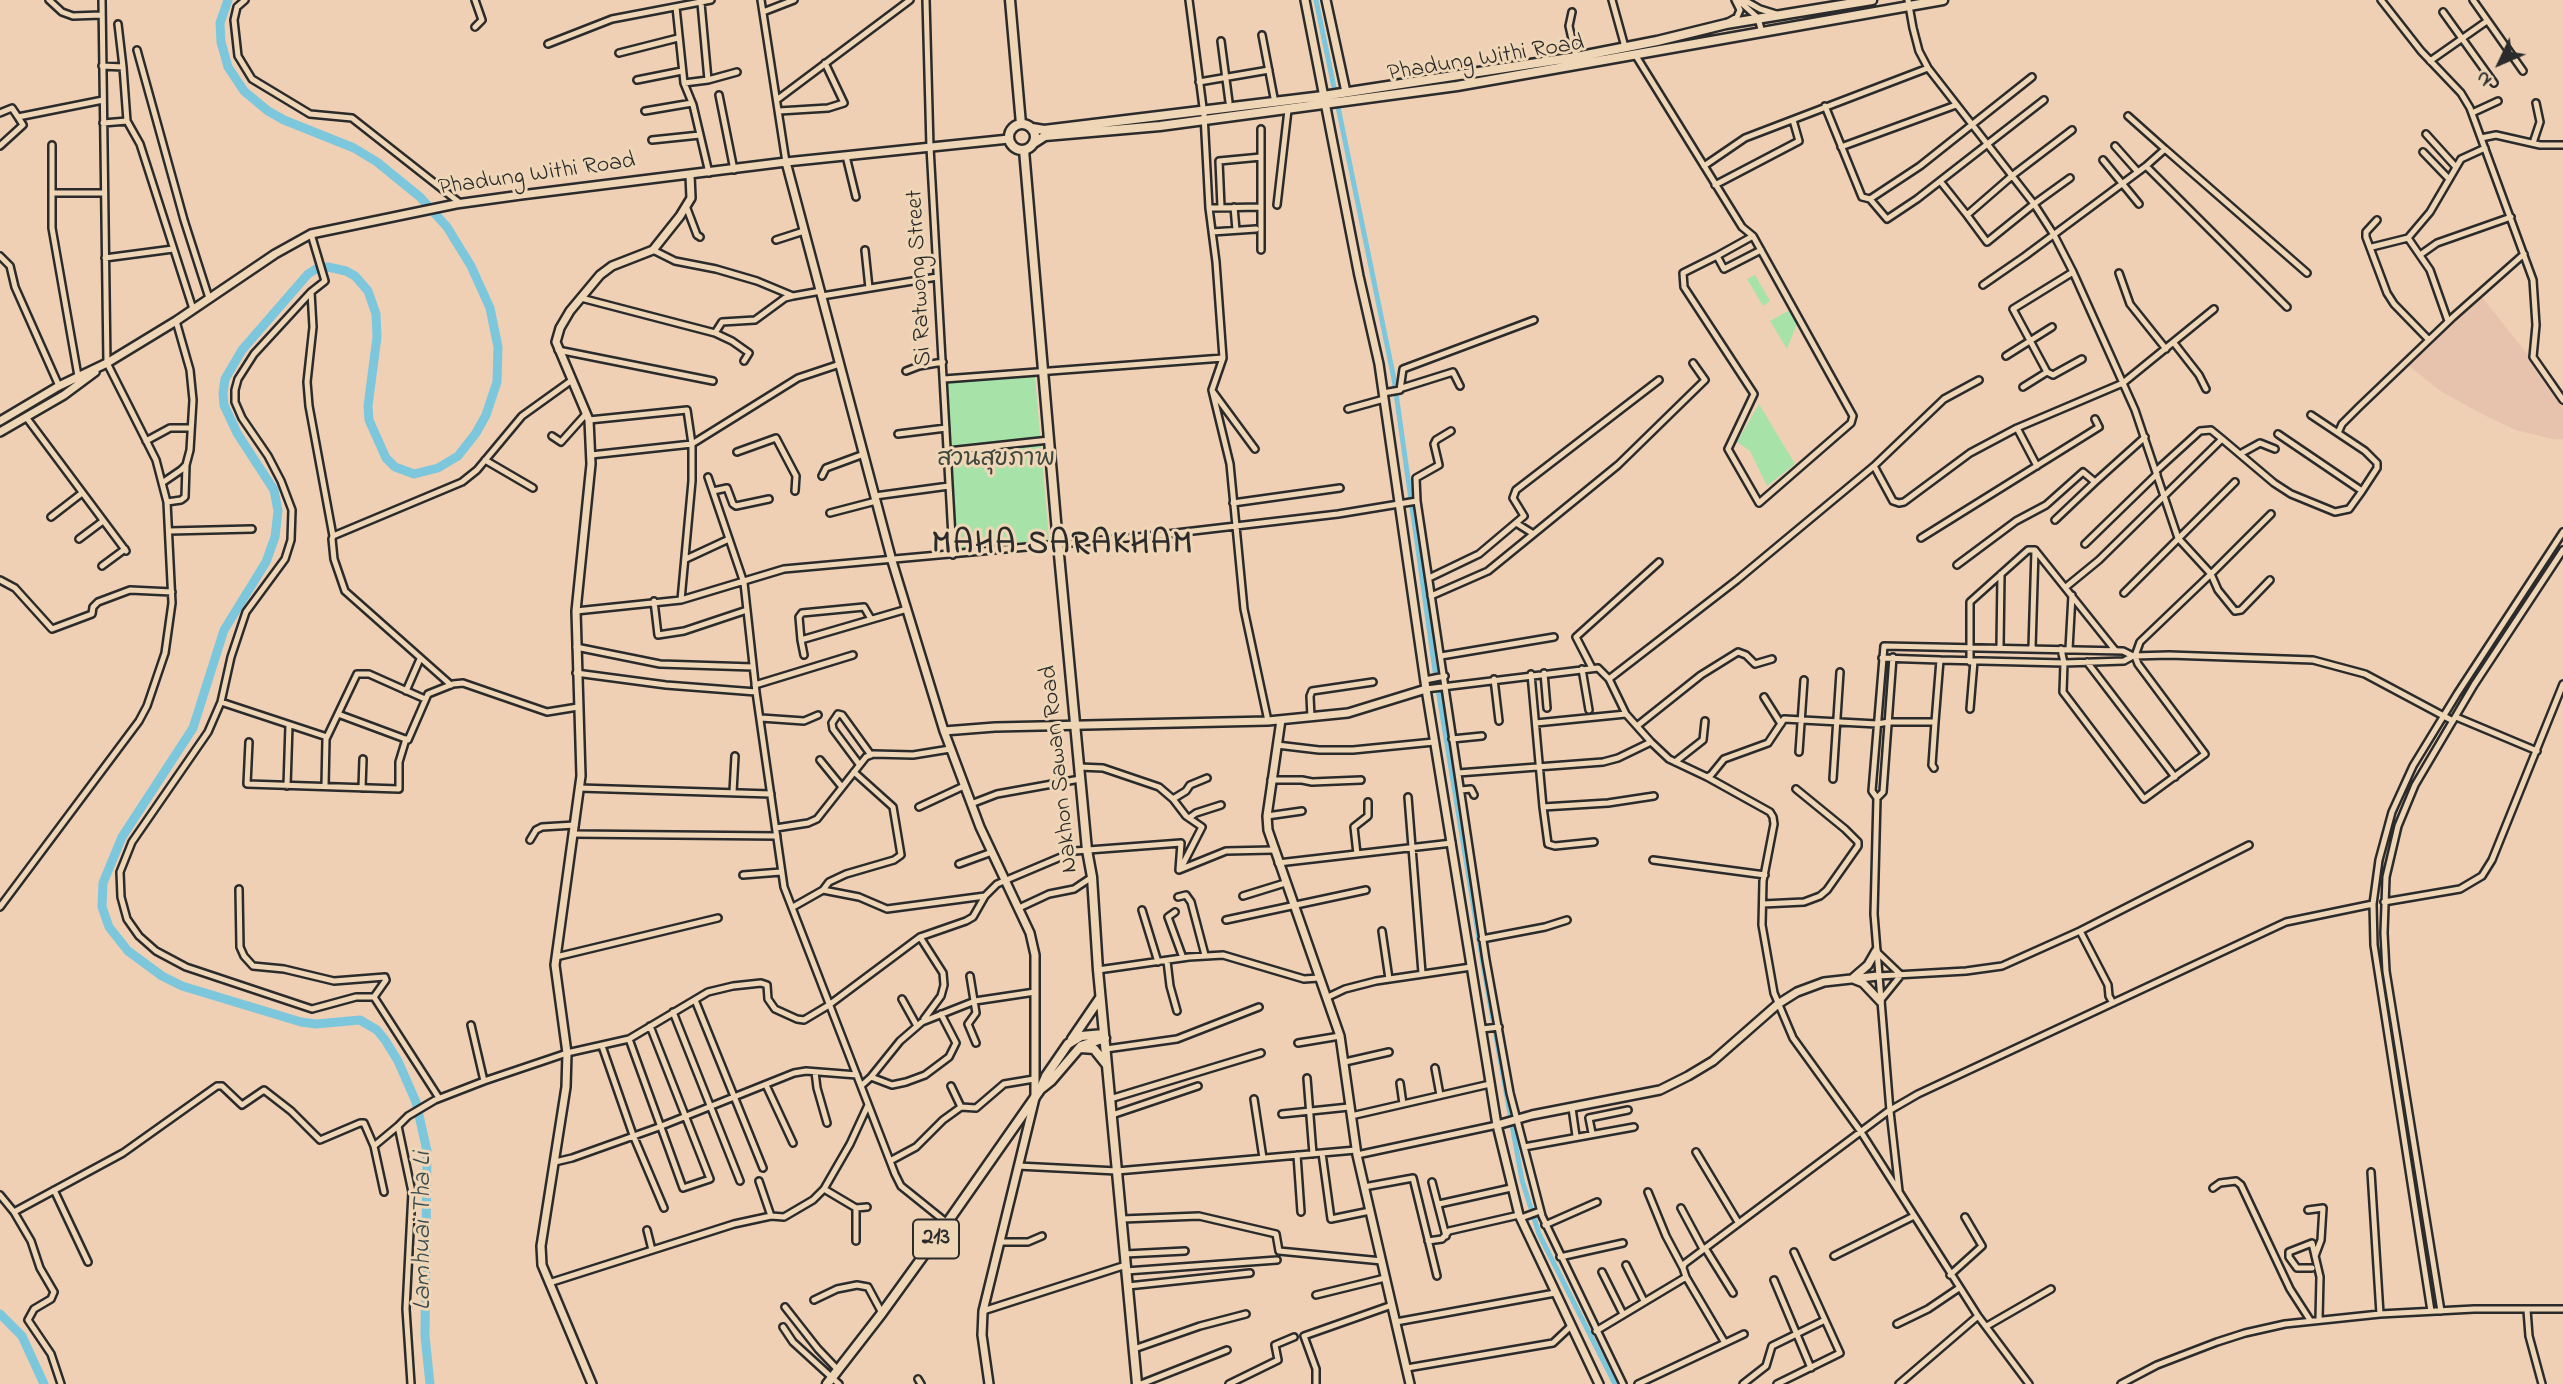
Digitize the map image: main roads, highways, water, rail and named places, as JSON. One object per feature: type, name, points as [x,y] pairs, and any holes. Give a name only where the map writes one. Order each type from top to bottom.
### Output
[{"type":"main road","points":[[1010,0],[1021,124]]},
{"type":"main road","name":"Phadung Withi Road","points":[[1032,128],[1044,130],[1288,110],[1343,93],[1576,57],[1726,23],[1872,0]]},
{"type":"main road","name":"Phadung Withi Road","points":[[1034,143],[1045,136],[1160,126],[1204,115],[1275,103],[1327,100],[1342,103],[1457,86],[1762,33],[1909,3],[1943,0]]},
{"type":"main road","points":[[1629,46],[1636,56]]},
{"type":"main road","points":[[1021,124],[1032,128],[1035,135],[1034,143],[1024,150],[1015,148],[1010,139],[1011,131],[1021,124]]},
{"type":"main road","name":"Nakhon Sawan Road","points":[[1024,150],[1075,727],[1092,877],[1104,1036],[1139,1384]]},
{"type":"main road","points":[[1069,1044],[1101,997]]},
{"type":"main road","points":[[1069,1044],[1081,1036],[1104,1036]]},
{"type":"main road","name":"213","points":[[1037,1094],[1077,1050],[1104,1036]]},
{"type":"main road","name":"213","points":[[833,1382],[838,1370],[947,1223],[1069,1044]]},
{"type":"main road","points":[[1077,1050],[1088,1047],[1094,1049],[1107,1066]]},
{"type":"waterway","name":"Lamhuai Tha Li","points":[[228,0],[220,23],[221,42],[228,67],[244,91],[268,111],[284,120],[354,148],[377,162],[420,197],[447,227],[471,266],[490,308],[498,347],[497,382],[486,415],[458,456],[438,468],[414,474],[395,467],[386,458],[369,420],[368,406],[377,337],[376,314],[368,291],[355,276],[328,267],[308,274],[242,350],[225,379],[224,405],[237,433],[274,490],[278,511],[275,537],[266,562],[224,630],[193,728],[122,837],[103,883],[102,907],[109,927],[128,951],[162,976],[182,986],[301,1022],[316,1024],[360,1020],[377,1030],[385,1040],[398,1061],[416,1102],[427,1151],[425,1336],[430,1384]]},
{"type":"waterway","points":[[1316,0],[1394,379],[1435,671],[1522,1180],[1539,1234],[1615,1384]]},
{"type":"waterway","points":[[0,1314],[22,1336],[44,1384]]},
{"type":"district","name":"MAHA SARAKHAM","points":[[1063,547]]},
{"type":"park label","name":"สวนสุขภาพ","points":[[996,461]]}]
